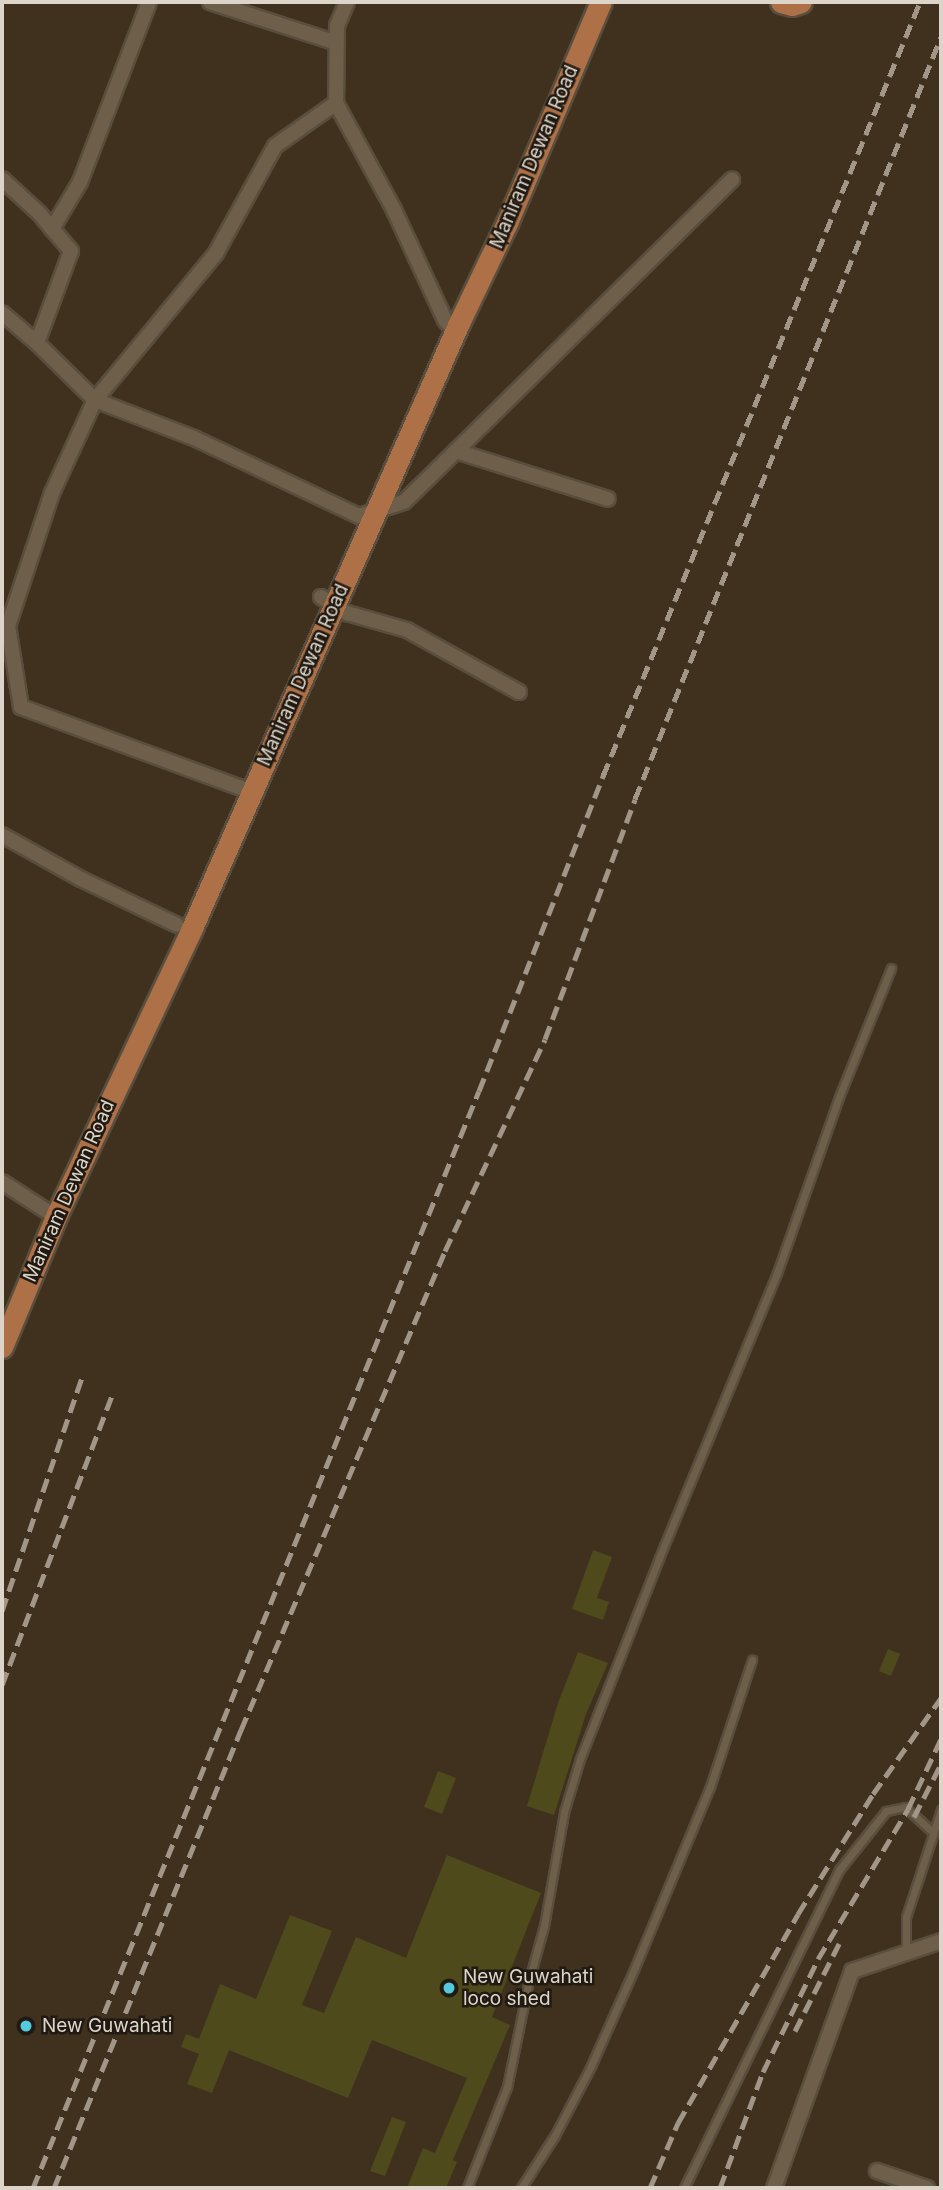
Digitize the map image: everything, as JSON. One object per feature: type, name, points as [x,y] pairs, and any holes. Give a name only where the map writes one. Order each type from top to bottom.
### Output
[{"type":"main road","name":"Maniram Dewan Road","points":[[2,1309],[50,1213],[177,925],[244,790],[368,513],[586,2]]},
{"type":"main road","name":"Maniram Dewan Road","points":[[450,326],[508,223],[601,2]]},
{"type":"main road","name":"Maniram Dewan Road","points":[[101,1100],[192,928],[244,790]]},
{"type":"main road","name":"Maniram Dewan Road","points":[[2,1347],[50,1213]]},
{"type":"street","points":[[52,229],[80,182],[149,2]]},
{"type":"street","points":[[210,2],[337,43]]},
{"type":"street","points":[[347,2],[337,25],[336,103],[394,210],[450,326]]},
{"type":"street","points":[[244,790],[21,707],[6,644],[8,626],[52,493],[95,400],[216,253],[275,146],[336,103]]},
{"type":"street","points":[[2,179],[71,251],[37,343]]},
{"type":"street","points":[[2,313],[95,400],[194,438],[368,513],[404,502],[733,180]]},
{"type":"street","points":[[456,451],[608,499]]},
{"type":"street","points":[[327,601],[347,612],[407,630],[519,692]]},
{"type":"street","points":[[2,835],[81,879],[177,925]]},
{"type":"street","points":[[2,1182],[50,1213]]},
{"type":"street","points":[[774,2188],[852,1971],[941,1941]]},
{"type":"street","points":[[877,2171],[927,2188]]},
{"type":"lane","points":[[467,2188],[508,2087],[529,1980],[544,1926],[564,1812],[580,1759],[776,1273],[839,1097],[891,968]]},
{"type":"lane","points":[[521,2188],[561,2123],[630,1979],[710,1787],[752,1660]]},
{"type":"lane","points":[[684,2188],[839,1870],[886,1811],[905,1807],[932,1831]]},
{"type":"lane","points":[[906,1953],[906,1917],[941,1810]]},
{"type":"building","points":[[593,1550],[612,1557],[597,1598],[609,1602],[603,1620],[572,1609]]},
{"type":"building","points":[[888,1649],[900,1654],[891,1676],[879,1671]]},
{"type":"building","points":[[578,1652],[608,1663],[586,1714],[554,1815],[527,1806],[558,1703]]},
{"type":"building","points":[[438,1771],[456,1778],[442,1814],[424,1807]]},
{"type":"building","points":[[447,1855],[541,1893],[492,2017],[510,2025],[453,2160],[457,2162],[446,2188],[407,2188],[423,2148],[435,2153],[467,2078],[372,2040],[348,2098],[229,2050],[212,2093],[187,2084],[199,2054],[181,2047],[186,2034],[199,2039],[220,1984],[256,1999],[290,1915],[332,1931],[302,2005],[324,2013],[356,1937],[406,1958]]},
{"type":"building","points":[[392,2117],[406,2122],[385,2176],[370,2171]]},
{"type":"railway","points":[[33,2188],[479,1091],[603,776],[920,2]]},
{"type":"railway","points":[[54,2188],[241,1730],[445,1251],[545,1039],[635,799],[941,37]]},
{"type":"railway","points":[[2,1611],[82,1378]]},
{"type":"railway","points":[[2,1685],[113,1393]]},
{"type":"railway","points":[[650,2188],[678,2123],[798,1914],[873,1794],[941,1698]]},
{"type":"railway","points":[[720,2188],[763,2072],[818,1959],[908,1809],[941,1739]]},
{"type":"railway","points":[[914,1817],[941,1764]]},
{"type":"railway","points":[[795,2031],[841,1940]]},
{"type":"place","name":"New Guwahati loco shed","points":[[449,1988]]},
{"type":"place","name":"New Guwahati","points":[[26,2026]]}]
